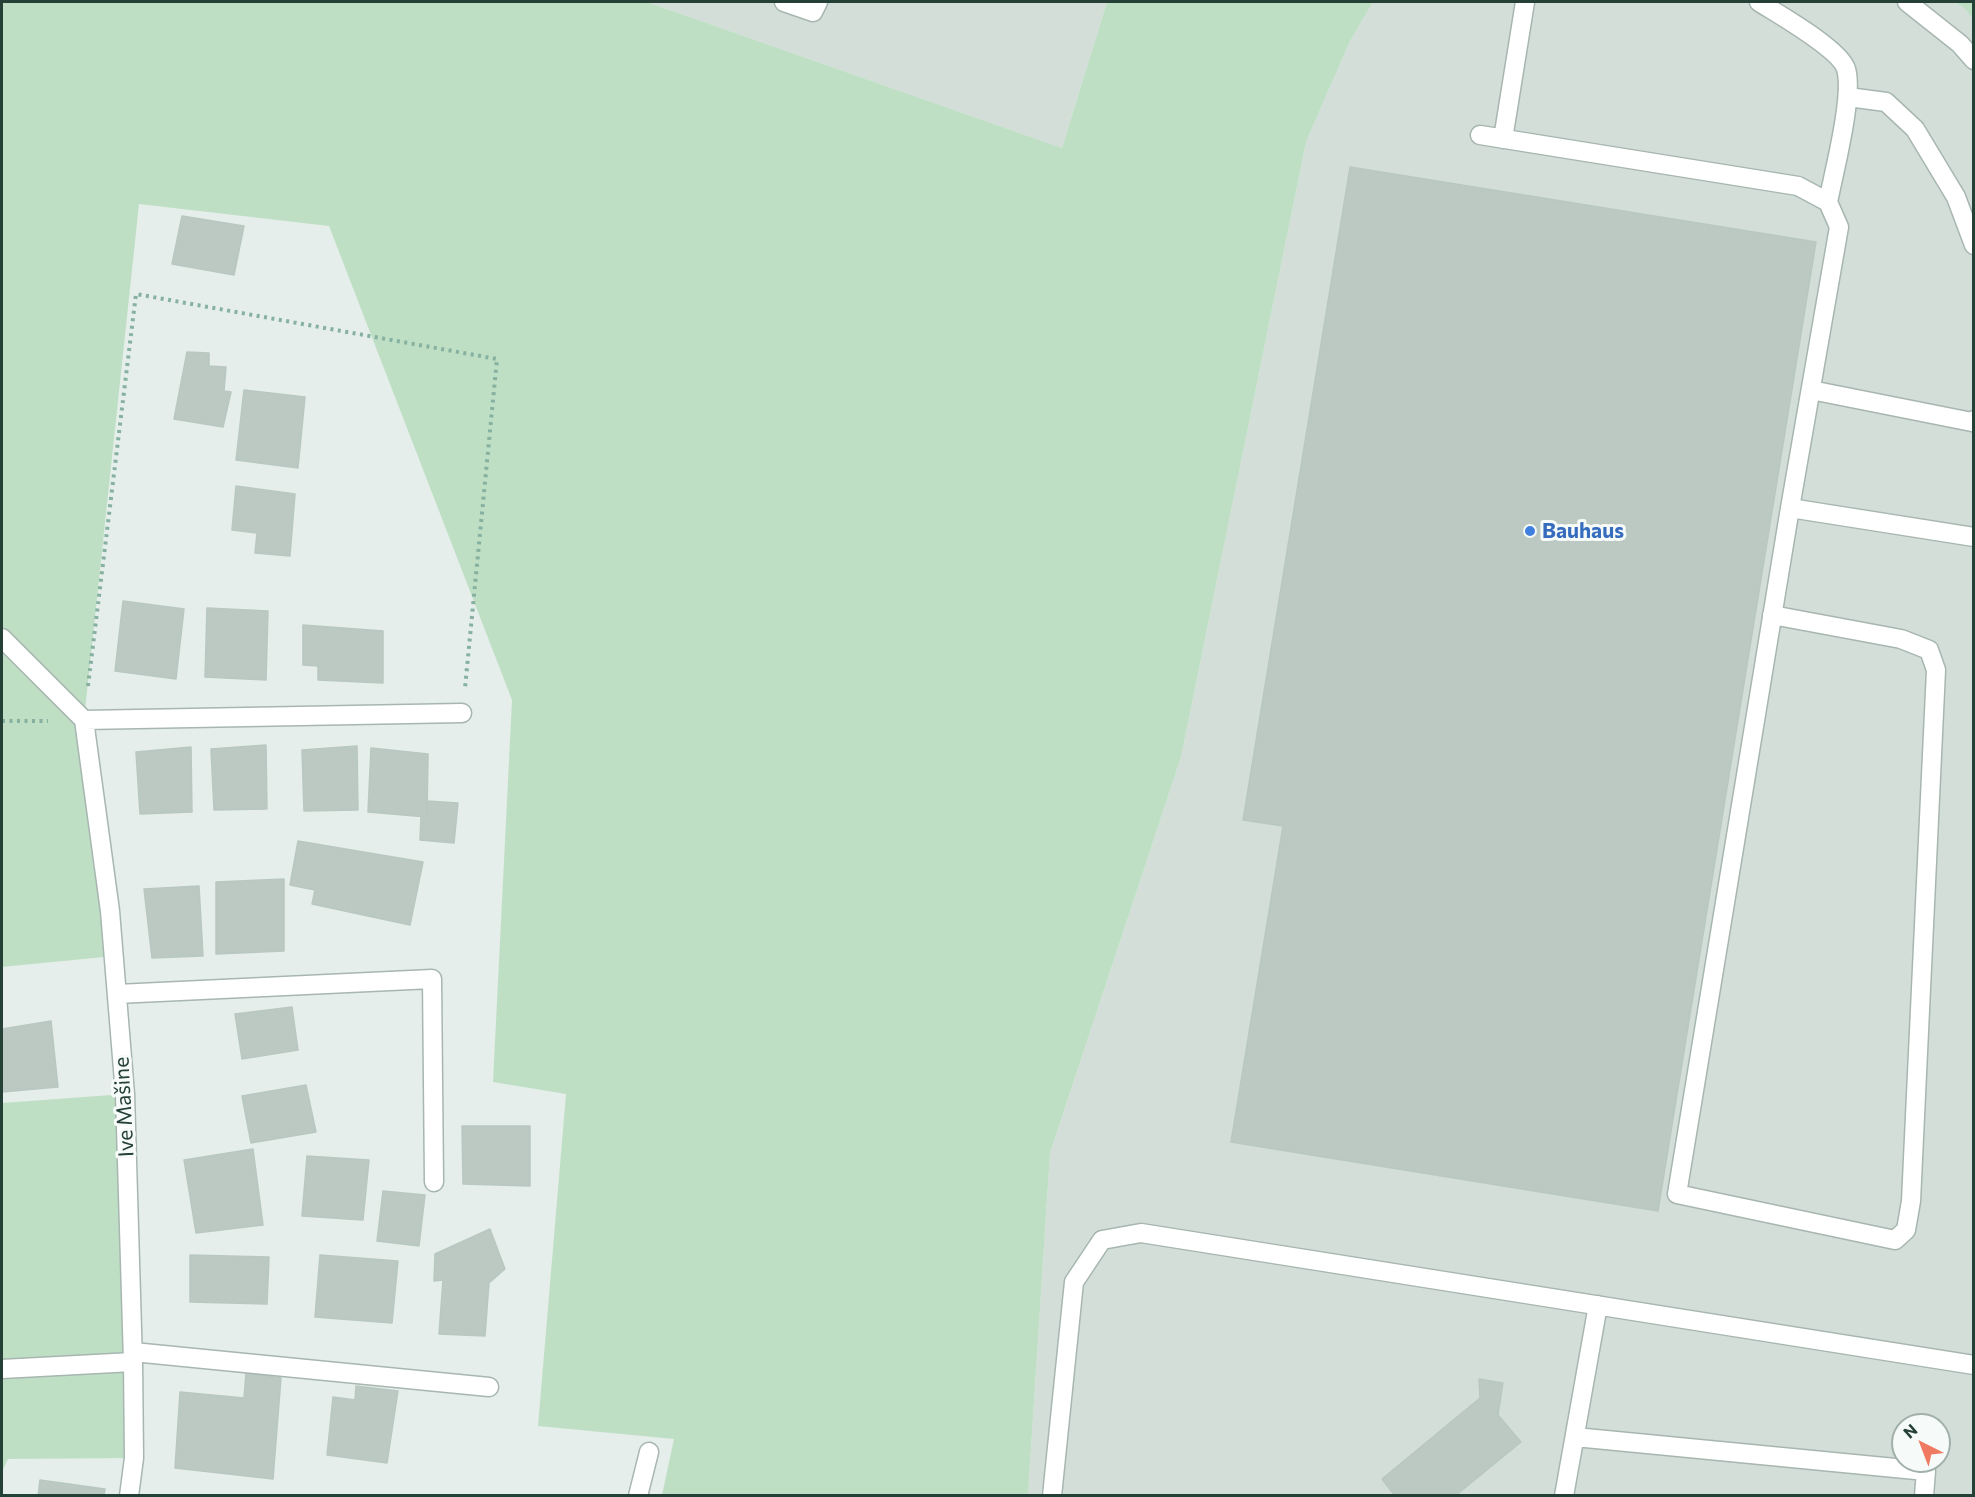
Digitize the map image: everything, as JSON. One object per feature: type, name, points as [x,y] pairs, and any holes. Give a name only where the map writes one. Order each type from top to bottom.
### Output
[{"type":"street","points":[[784,2],[813,12],[818,2]]},
{"type":"street","points":[[1503,139],[1524,2]]},
{"type":"street","points":[[1759,2],[1826,46],[1846,68],[1848,97],[1828,202],[1839,227],[1772,615],[1677,1194],[1894,1240],[1906,1230],[1911,1201],[1936,670],[1929,650],[1901,639],[1772,615]]},
{"type":"street","points":[[1907,2],[1960,44],[1974,60]]},
{"type":"street","points":[[1848,97],[1886,102],[1915,129],[1956,197],[1974,244]]},
{"type":"street","points":[[1480,135],[1798,186],[1828,202]]},
{"type":"street","points":[[1811,390],[1972,422],[1974,420]]},
{"type":"street","points":[[1790,508],[1974,537]]},
{"type":"street","points":[[2,638],[84,720],[462,713]]},
{"type":"street","name":"Ive Mašine","points":[[84,720],[110,911],[125,1094],[133,1357],[134,1458],[129,1496]]},
{"type":"street","points":[[117,994],[432,979],[434,1182]]},
{"type":"street","points":[[1052,1496],[1074,1282],[1102,1240],[1141,1233],[1974,1365]]},
{"type":"street","points":[[1564,1496],[1598,1305]]},
{"type":"street","points":[[2,1369],[133,1357],[489,1387]]},
{"type":"street","points":[[1575,1437],[1926,1471],[1924,1496]]},
{"type":"street","points":[[638,1496],[649,1452]]},
{"type":"path","points":[[2,721],[84,720],[136,294],[497,359],[462,713]]},
{"type":"shaded area","points":[[647,2],[1107,2],[1062,148]]},
{"type":"shaded area","points":[[1373,2],[1955,2],[1974,19],[1973,1495],[1028,1496],[1050,1153],[1181,757],[1306,142],[1350,41]]},
{"type":"green space","points":[[2,2],[647,2],[1062,148],[1107,2],[1373,2],[1350,41],[1306,142],[1181,757],[1050,1153],[1028,1495],[662,1495],[674,1439],[538,1426],[566,1094],[493,1082],[512,700],[329,226],[139,204],[84,720],[114,956],[2,967]]},
{"type":"green space","points":[[1955,2],[1973,2],[1973,19],[1964,8]]},
{"type":"green space","points":[[125,1094],[134,1458],[8,1459],[2,1472],[2,1103]]},
{"type":"building","name":"Bauhaus","points":[[1350,167],[1816,242],[1658,1211],[1231,1142],[1283,826],[1243,820]]},
{"type":"building","points":[[182,216],[244,226],[234,275],[172,264]]},
{"type":"building","points":[[187,352],[209,353],[209,366],[226,367],[224,391],[231,392],[223,427],[174,419]]},
{"type":"building","points":[[244,390],[305,397],[298,468],[236,460]]},
{"type":"building","points":[[236,486],[295,494],[290,556],[255,553],[257,533],[232,530]]},
{"type":"building","points":[[123,601],[184,609],[176,679],[115,671]]},
{"type":"building","points":[[207,608],[268,611],[266,680],[205,677]]},
{"type":"building","points":[[303,625],[383,631],[383,683],[318,680],[318,666],[303,665]]},
{"type":"building","points":[[266,745],[267,809],[214,810],[211,749]]},
{"type":"building","points":[[357,746],[358,810],[304,811],[302,750]]},
{"type":"building","points":[[191,747],[192,812],[140,814],[136,752]]},
{"type":"building","points":[[371,748],[428,754],[427,817],[368,812]]},
{"type":"building","points":[[427,801],[458,803],[454,843],[420,840],[421,816],[427,817]]},
{"type":"building","points":[[298,841],[423,862],[410,925],[312,904],[315,890],[290,885]]},
{"type":"building","points":[[284,879],[284,951],[216,954],[216,882]]},
{"type":"building","points":[[199,886],[203,956],[152,958],[144,889]]},
{"type":"building","points":[[292,1007],[298,1050],[242,1059],[235,1014]]},
{"type":"building","points":[[51,1021],[58,1087],[2,1092],[2,1029]]},
{"type":"building","points":[[306,1085],[316,1132],[251,1143],[242,1096]]},
{"type":"building","points":[[462,1126],[530,1126],[530,1186],[463,1184]]},
{"type":"building","points":[[253,1149],[263,1225],[196,1233],[184,1160]]},
{"type":"building","points":[[307,1156],[369,1160],[363,1220],[302,1216]]},
{"type":"building","points":[[383,1191],[425,1195],[419,1246],[377,1241]]},
{"type":"building","points":[[490,1229],[505,1269],[489,1283],[485,1336],[439,1334],[443,1280],[434,1281],[435,1254]]},
{"type":"building","points":[[190,1255],[269,1257],[267,1304],[190,1302]]},
{"type":"building","points":[[320,1255],[398,1261],[392,1323],[315,1317]]},
{"type":"building","points":[[246,1373],[281,1378],[273,1479],[175,1468],[180,1392],[244,1398]]},
{"type":"building","points":[[1479,1379],[1503,1383],[1498,1415],[1521,1442],[1455,1496],[1395,1496],[1382,1479],[1480,1398]]},
{"type":"building","points":[[356,1386],[398,1391],[387,1463],[327,1455],[333,1397],[355,1400]]},
{"type":"building","points":[[40,1480],[105,1489],[104,1496],[38,1496]]},
{"type":"place","name":"Bauhaus","points":[[1530,531]]}]
